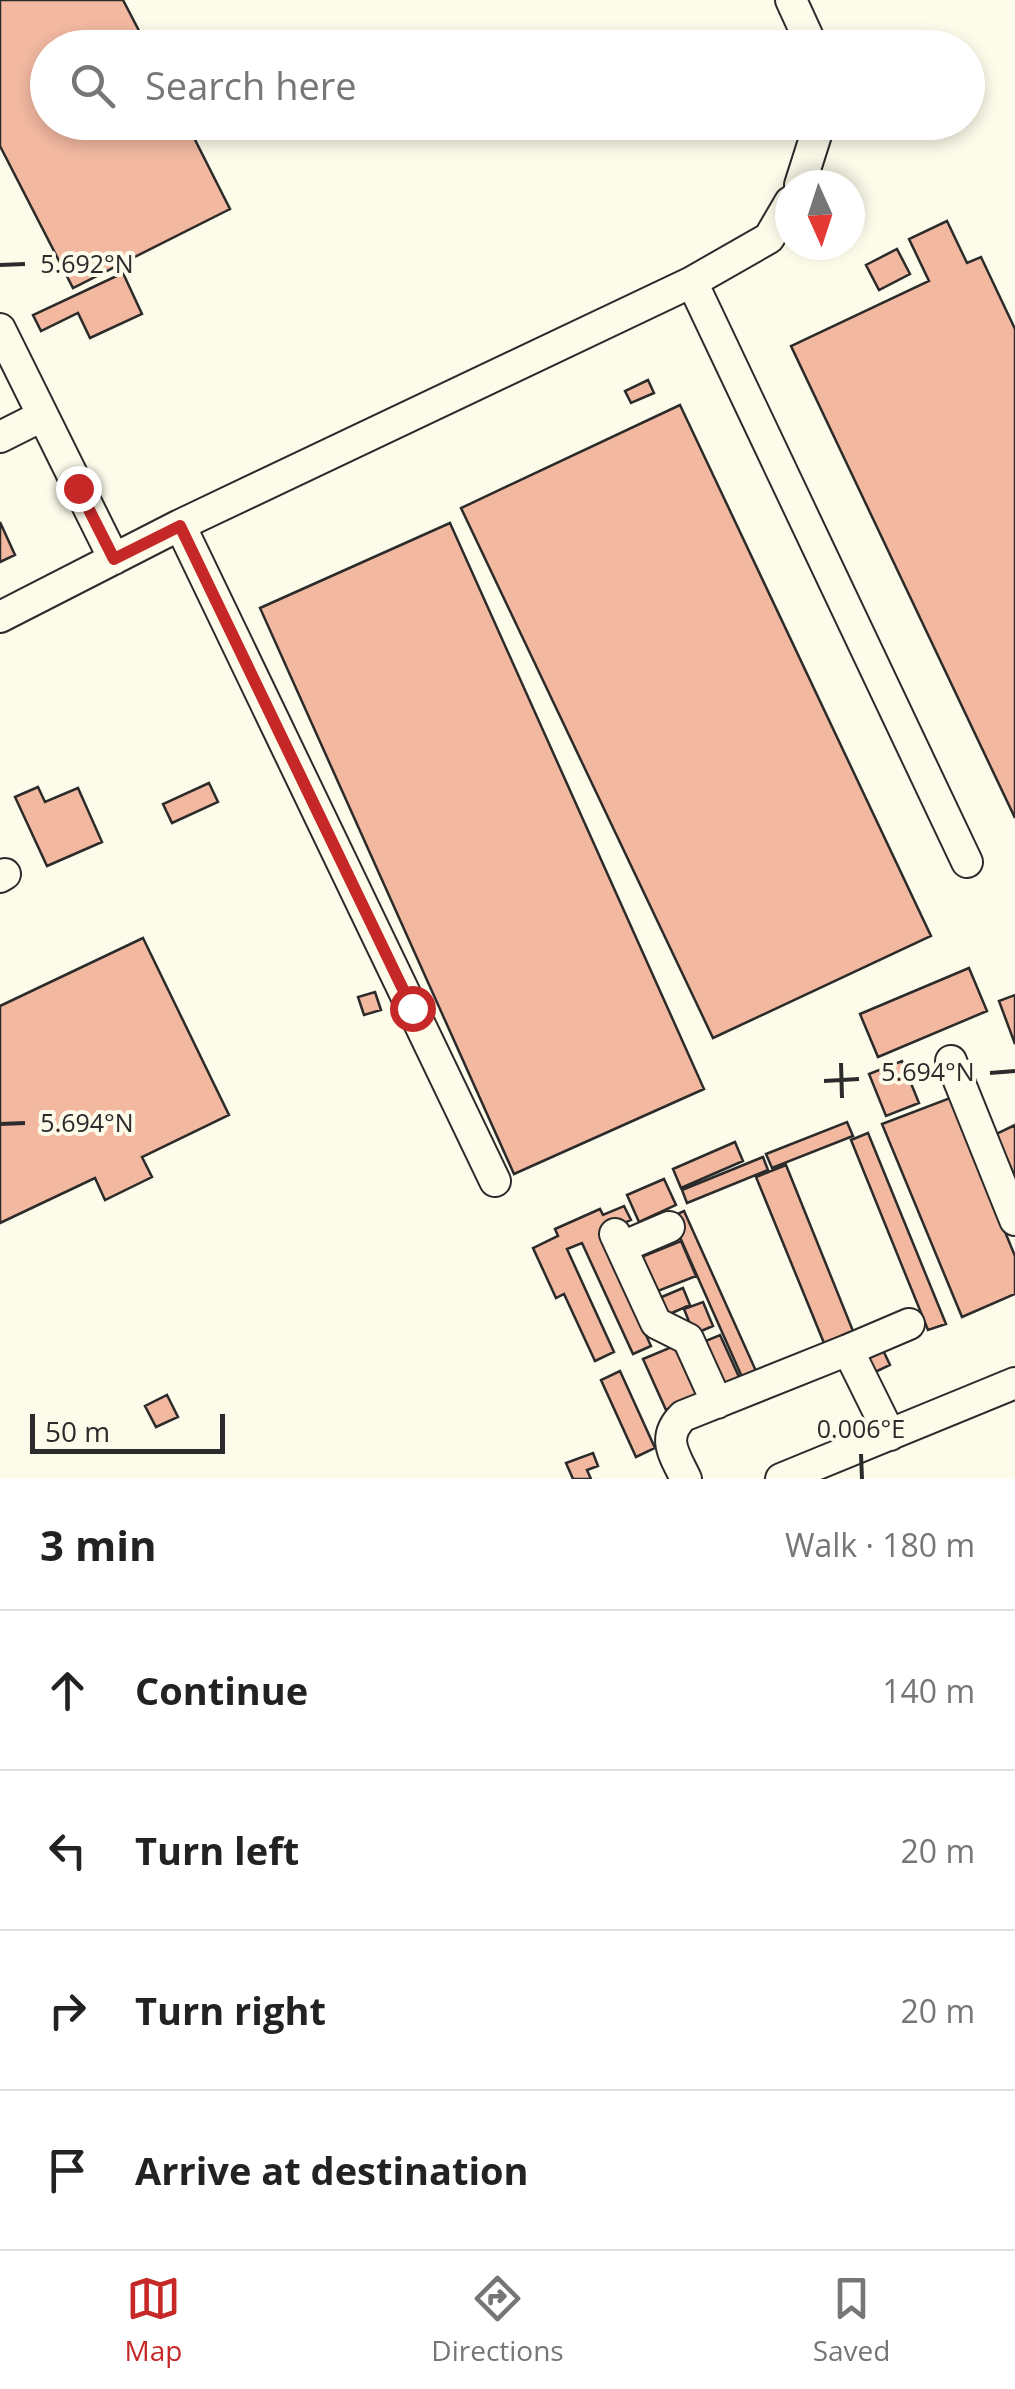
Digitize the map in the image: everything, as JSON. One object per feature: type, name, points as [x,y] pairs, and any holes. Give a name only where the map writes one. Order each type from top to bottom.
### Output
[{"type":"street","points":[[791,0],[805,30]]},
{"type":"street","points":[[805,170],[814,140]]},
{"type":"street","points":[[0,617],[180,526],[692,282],[770,238],[775,229]]},
{"type":"street","points":[[692,282],[968,862]]},
{"type":"street","points":[[0,329],[114,559]]},
{"type":"street","points":[[0,437],[42,416]]},
{"type":"street","points":[[180,526],[495,1181]]},
{"type":"street","points":[[951,1061],[1015,1220]]},
{"type":"street","points":[[669,1227],[619,1241],[656,1323],[688,1339],[717,1403]]},
{"type":"street","points":[[686,1479],[668,1442],[670,1428],[683,1416],[909,1324]]},
{"type":"street","points":[[848,1350],[890,1435]]},
{"type":"street","points":[[782,1479],[1015,1383]]},
{"type":"building","points":[[0,0],[123,0],[139,30],[30,30],[30,140],[195,140],[230,209],[73,288],[0,146]]},
{"type":"building","points":[[947,221],[967,263],[981,257],[1015,329],[1015,818],[791,346],[929,281],[909,239]]},
{"type":"building","points":[[897,249],[910,274],[879,290],[866,265]]},
{"type":"building","points":[[123,273],[142,314],[90,338],[78,313],[41,331],[33,315]]},
{"type":"building","points":[[648,380],[654,393],[631,403],[625,391]]},
{"type":"building","points":[[680,405],[931,936],[713,1038],[461,508]]},
{"type":"building","points":[[0,522],[15,555],[0,562]]},
{"type":"building","points":[[450,523],[704,1089],[514,1174],[260,608]]},
{"type":"building","points":[[209,783],[218,802],[172,823],[163,804]]},
{"type":"building","points":[[38,787],[45,802],[78,788],[102,842],[47,866],[15,797]]},
{"type":"building","points":[[143,938],[229,1115],[142,1157],[152,1177],[105,1200],[95,1178],[0,1223],[0,1006]]},
{"type":"building","points":[[969,968],[987,1011],[878,1057],[860,1014]]},
{"type":"building","points":[[375,992],[381,1010],[364,1015],[358,997]]},
{"type":"building","points":[[1015,995],[1015,1044],[999,1001]]},
{"type":"building","points":[[902,1061],[919,1103],[886,1116],[869,1074]]},
{"type":"building","points":[[950,1098],[1015,1256],[1015,1294],[962,1317],[882,1124]]},
{"type":"building","points":[[847,1122],[853,1136],[772,1168],[766,1154]]},
{"type":"building","points":[[1015,1125],[1015,1177],[996,1134]]},
{"type":"building","points":[[868,1133],[946,1324],[928,1330],[851,1140]]},
{"type":"building","points":[[735,1142],[743,1161],[681,1188],[673,1169]]},
{"type":"building","points":[[763,1157],[768,1170],[687,1203],[682,1190]]},
{"type":"building","points":[[786,1165],[853,1331],[824,1343],[756,1177]]},
{"type":"building","points":[[664,1179],[676,1205],[639,1222],[627,1195]]},
{"type":"building","points":[[624,1206],[631,1220],[600,1234],[651,1346],[633,1354],[582,1243],[567,1249],[614,1352],[595,1361],[564,1294],[556,1298],[533,1248],[558,1236],[555,1229],[600,1209],[603,1215]]},
{"type":"building","points":[[684,1211],[756,1371],[742,1377],[671,1217]]},
{"type":"building","points":[[681,1241],[696,1276],[653,1293],[639,1258]]},
{"type":"building","points":[[683,1288],[690,1305],[665,1316],[657,1299]]},
{"type":"building","points":[[703,1302],[713,1326],[694,1334],[684,1309]]},
{"type":"building","points":[[720,1335],[739,1377],[716,1388],[696,1345]]},
{"type":"building","points":[[674,1346],[697,1396],[666,1410],[643,1359]]},
{"type":"building","points":[[882,1348],[890,1365],[873,1373],[865,1356]]},
{"type":"building","points":[[620,1371],[655,1448],[636,1457],[601,1380]]},
{"type":"building","points":[[167,1395],[178,1417],[156,1427],[145,1406]]},
{"type":"building","points":[[593,1453],[598,1466],[587,1470],[591,1479],[573,1479],[566,1463]]},
{"type":"route","points":[[78,488],[114,559],[180,526],[412,1008]]}]
